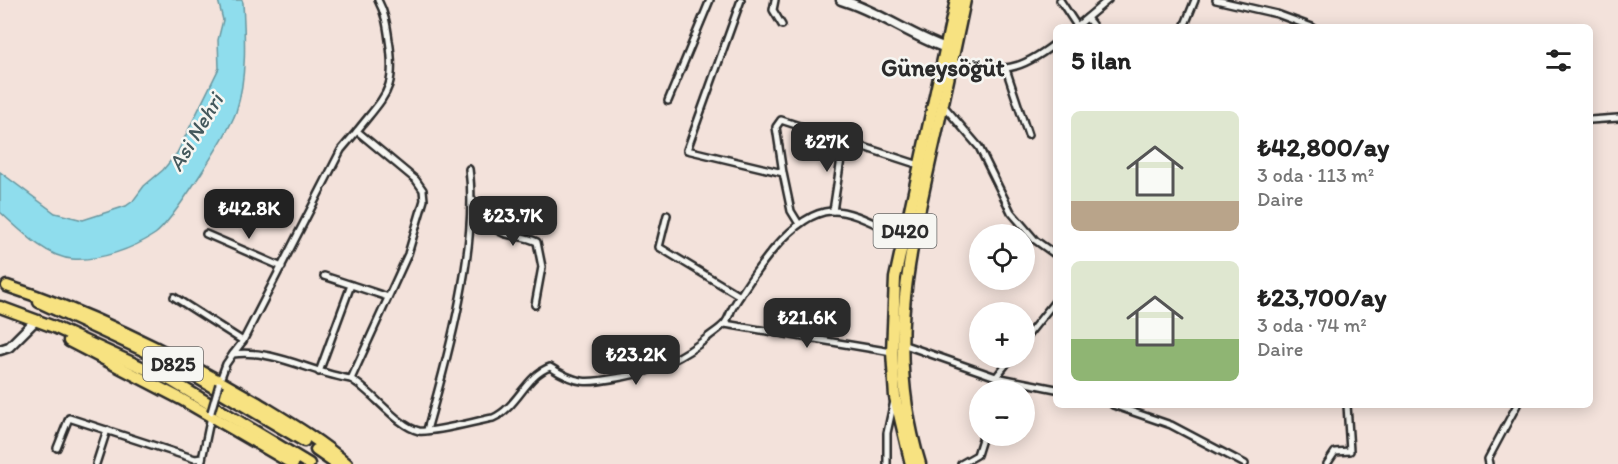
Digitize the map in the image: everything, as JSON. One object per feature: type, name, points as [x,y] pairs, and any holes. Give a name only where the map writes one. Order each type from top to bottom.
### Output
[{"type":"highway","name":"D420","points":[[911,464],[895,397],[892,352],[895,278],[956,0]]},
{"type":"highway","name":"D420","points":[[920,464],[904,392],[902,344],[907,266],[965,0]]},
{"type":"highway","points":[[3,285],[60,303],[219,382],[281,418],[347,464]]},
{"type":"highway","name":"D825","points":[[3,285],[177,366],[299,438],[336,464]]},
{"type":"highway","name":"D825","points":[[0,307],[36,320],[170,380],[309,464]]},
{"type":"highway","points":[[36,320],[131,375],[211,414],[293,464]]},
{"type":"street","points":[[57,448],[69,418],[201,461],[219,382],[226,364],[243,341],[282,267],[304,216],[340,150],[387,92],[392,81],[394,69],[382,8],[378,0]]},
{"type":"street","points":[[382,8],[385,0]]},
{"type":"street","points":[[668,101],[710,0]]},
{"type":"street","points":[[741,0],[687,150],[783,173]]},
{"type":"street","points":[[775,0],[773,10],[782,25]]},
{"type":"street","points":[[841,0],[859,3],[925,41],[946,48]]},
{"type":"street","points":[[1060,0],[1074,24]]},
{"type":"street","points":[[1080,24],[1108,0]]},
{"type":"street","points":[[1186,24],[1195,0]]},
{"type":"street","points":[[1216,0],[1277,14],[1304,24]]},
{"type":"street","points":[[1087,18],[1092,24]]},
{"type":"street","points":[[952,62],[1006,69],[1028,63],[1053,46]]},
{"type":"street","points":[[1006,69],[1028,135]]},
{"type":"street","points":[[943,104],[979,147],[1011,212],[1035,240],[1053,253]]},
{"type":"street","points":[[1593,120],[1618,118]]},
{"type":"street","points":[[799,224],[791,211],[783,173],[776,127],[781,120],[919,165]]},
{"type":"street","points":[[351,379],[408,254],[424,200],[423,190],[416,180],[357,131]]},
{"type":"street","points":[[833,211],[844,139]]},
{"type":"street","points":[[427,430],[460,292],[473,200],[469,169]]},
{"type":"street","points":[[473,200],[483,217],[501,232],[527,237],[537,242],[542,267],[535,305]]},
{"type":"street","points":[[233,354],[247,352],[277,356],[319,372],[351,379],[365,387],[411,428],[427,430],[502,414],[537,372],[550,367],[570,381],[593,382],[645,372],[666,365],[700,344],[725,324],[740,296],[776,249],[799,224],[811,216],[833,211],[848,214],[904,237]]},
{"type":"street","points":[[666,215],[659,247],[740,296]]},
{"type":"street","points":[[206,234],[282,267]]},
{"type":"street","points":[[324,276],[388,297]]},
{"type":"street","points":[[319,372],[351,285]]},
{"type":"street","points":[[174,297],[243,341]]},
{"type":"street","points":[[1035,326],[1053,304]]},
{"type":"street","points":[[0,350],[9,347],[36,320]]},
{"type":"street","points":[[725,324],[892,352]]},
{"type":"street","points":[[902,344],[996,377],[1053,388]]},
{"type":"street","points":[[996,377],[1003,368]]},
{"type":"street","points":[[887,464],[887,433],[895,397]]},
{"type":"street","points":[[1122,408],[1171,425],[1245,464]]},
{"type":"street","points":[[1327,464],[1335,452],[1350,451],[1347,408]]},
{"type":"street","points":[[1489,464],[1488,459],[1515,408]]},
{"type":"street","points":[[96,464],[107,430]]},
{"type":"street","points":[[976,464],[980,446]]},
{"type":"street","points":[[961,464],[977,455]]},
{"type":"water","name":"Asi Nehri","points":[[218,0],[242,0],[243,3],[244,58],[240,99],[231,123],[211,157],[174,213],[155,234],[126,249],[104,256],[72,259],[43,248],[0,212],[0,172],[55,213],[83,220],[126,206],[133,201],[144,186],[163,170],[177,153],[219,68],[218,40],[223,20]]},
{"type":"district","name":"Güneysöğüt","points":[[943,68]]}]
